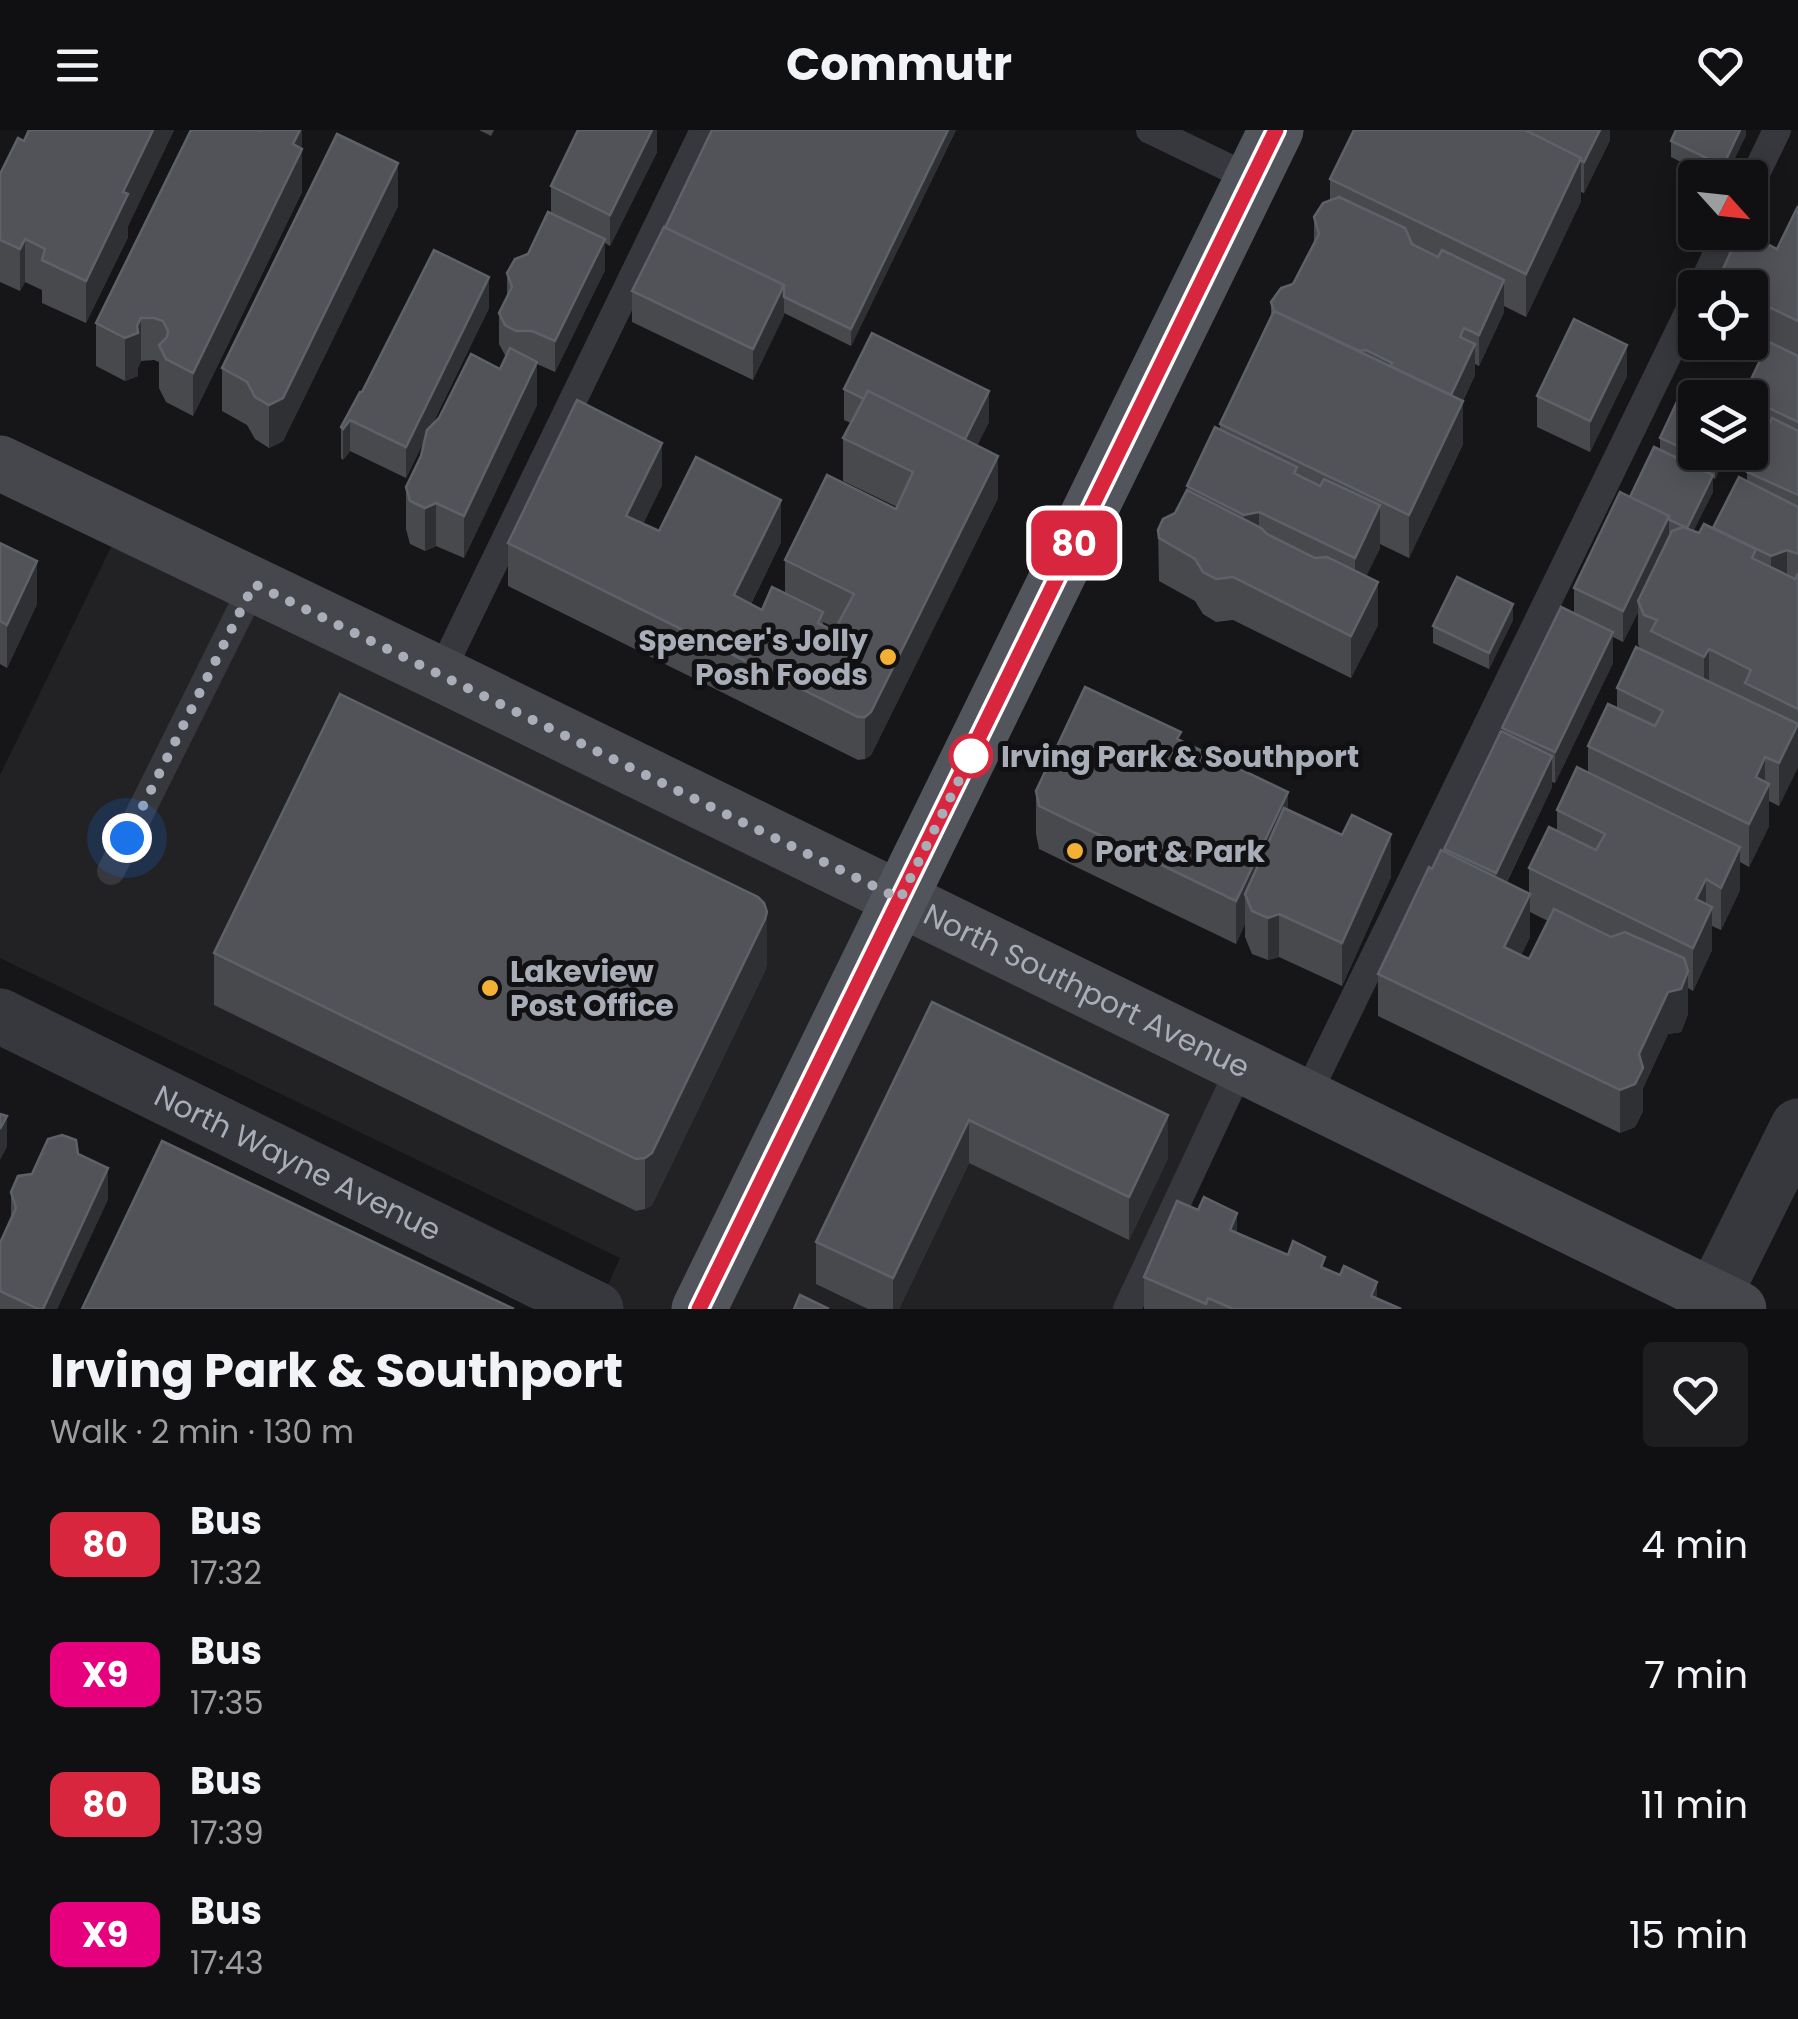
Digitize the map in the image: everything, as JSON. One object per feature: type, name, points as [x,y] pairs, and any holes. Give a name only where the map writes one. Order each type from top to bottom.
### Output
[{"type":"main road","points":[[699,1309],[1276,130]]},
{"type":"street","name":"North Southport Avenue","points":[[0,463],[1726,1303]]},
{"type":"street","name":"North Wayne Avenue","points":[[0,1016],[596,1309]]},
{"type":"street","points":[[1726,1303],[1798,1126]]},
{"type":"lane","points":[[440,674],[704,130]]},
{"type":"lane","points":[[1150,130],[1252,179]]},
{"type":"lane","points":[[1763,160],[1778,130]]},
{"type":"lane","points":[[1306,1097],[1678,334]]},
{"type":"lane","points":[[111,871],[254,584]]},
{"type":"lane","points":[[1126,1309],[1242,1066]]},
{"type":"shaded area","points":[[117,535],[1227,1074],[1116,1309],[597,1309],[620,1258],[0,958],[0,775]]},
{"type":"building","points":[[29,130],[153,130],[123,192],[128,194],[86,281],[42,260],[45,249],[25,239],[20,249],[0,240],[0,174],[18,138],[24,141]]},
{"type":"building","points":[[191,130],[300,130],[293,144],[302,149],[193,373],[166,359],[159,345],[168,331],[163,321],[141,318],[138,333],[125,338],[96,323]]},
{"type":"building","points":[[578,130],[652,130],[610,215],[551,186]]},
{"type":"building","points":[[712,130],[948,130],[851,329],[784,297],[784,285],[665,228]]},
{"type":"building","points":[[1354,130],[1525,130],[1581,158],[1526,274],[1330,179]]},
{"type":"building","points":[[1525,130],[1600,130],[1584,162]]},
{"type":"building","points":[[1676,130],[1740,130],[1726,160],[1711,160],[1671,141]]},
{"type":"building","points":[[337,134],[398,163],[283,398],[269,405],[255,397],[247,382],[222,368]]},
{"type":"building","points":[[1339,197],[1405,228],[1412,244],[1438,257],[1442,250],[1504,280],[1479,335],[1464,328],[1460,337],[1475,344],[1451,395],[1366,350],[1359,351],[1274,311],[1271,302],[1281,288],[1293,284],[1319,234],[1314,217],[1323,203]]},
{"type":"building","points":[[1798,206],[1798,321],[1768,307],[1768,270],[1723,270],[1732,250],[1768,250],[1768,244],[1777,249]]},
{"type":"building","points":[[548,212],[605,239],[555,341],[532,331],[516,331],[505,325],[499,313],[512,287],[507,273],[515,259],[528,254]]},
{"type":"building","points":[[664,227],[784,285],[753,349],[632,291]]},
{"type":"building","points":[[434,250],[489,277],[406,447],[350,420],[343,429],[341,427]]},
{"type":"building","points":[[1274,311],[1463,401],[1409,515],[1220,424]]},
{"type":"building","points":[[1574,319],[1627,345],[1590,421],[1537,396]]},
{"type":"building","points":[[872,333],[989,391],[965,439],[868,391],[864,399],[844,389]]},
{"type":"building","points":[[1768,344],[1798,356],[1798,422],[1768,408],[1768,380],[1751,380],[1760,360],[1768,360]]},
{"type":"building","points":[[510,348],[537,362],[464,516],[436,503],[425,508],[410,501],[406,487],[421,456],[427,430],[439,418],[471,354],[500,369]]},
{"type":"building","points":[[868,391],[998,456],[871,712],[865,717],[858,717],[508,543],[577,400],[662,443],[626,516],[659,531],[696,457],[781,500],[734,595],[762,610],[772,587],[823,612],[818,623],[834,631],[854,594],[785,560],[827,475],[896,509],[913,472],[843,438]]},
{"type":"building","points":[[1678,400],[1678,446],[1660,438]]},
{"type":"building","points":[[1772,418],[1798,431],[1798,495],[1747,472],[1768,470],[1768,427]]},
{"type":"building","points":[[1215,427],[1297,467],[1294,473],[1320,486],[1324,479],[1380,505],[1355,558],[1259,512],[1244,515],[1187,486]]},
{"type":"building","points":[[1654,447],[1678,458],[1678,470],[1702,470],[1713,475],[1687,528],[1630,497]]},
{"type":"building","points":[[1739,477],[1798,507],[1798,554],[1787,550],[1771,556],[1713,528]]},
{"type":"building","points":[[1187,490],[1315,558],[1327,557],[1378,582],[1351,636],[1233,577],[1216,579],[1203,572],[1195,559],[1159,538],[1163,519],[1175,513]]},
{"type":"building","points":[[1620,492],[1669,516],[1623,611],[1574,588]]},
{"type":"building","points":[[1704,524],[1756,549],[1752,558],[1795,579],[1798,573],[1798,709],[1745,683],[1751,670],[1709,649],[1704,657],[1651,631],[1657,620],[1644,615],[1638,601],[1672,531],[1683,527],[1699,533]]},
{"type":"building","points":[[0,543],[37,561],[7,625],[0,621]]},
{"type":"building","points":[[1457,577],[1513,604],[1489,653],[1433,626]]},
{"type":"building","points":[[1561,607],[1613,632],[1555,752],[1502,728]]},
{"type":"building","points":[[1636,647],[1798,724],[1779,763],[1765,757],[1756,777],[1769,784],[1749,824],[1588,746],[1608,704],[1655,726],[1663,711],[1617,688]]},
{"type":"building","points":[[1085,687],[1181,732],[1177,739],[1288,792],[1236,901],[1039,806],[1036,791]]},
{"type":"building","name":"Lakeview Post Office","points":[[340,694],[764,903],[765,919],[652,1153],[645,1158],[636,1159],[214,953]]},
{"type":"building","points":[[1501,731],[1552,756],[1496,873],[1444,849]]},
{"type":"building","points":[[1577,767],[1740,847],[1721,888],[1706,879],[1696,899],[1712,907],[1693,948],[1529,868],[1549,827],[1596,850],[1605,834],[1557,810]]},
{"type":"building","points":[[1284,808],[1342,835],[1352,815],[1391,834],[1342,943],[1279,914],[1268,918],[1252,911],[1245,894]]},
{"type":"building","points":[[1441,850],[1530,894],[1504,947],[1529,959],[1554,909],[1611,937],[1625,932],[1684,958],[1688,971],[1681,989],[1668,992],[1639,1054],[1643,1068],[1635,1084],[1620,1090],[1378,974]]},
{"type":"building","points":[[932,1002],[1168,1115],[1129,1197],[969,1120],[893,1278],[816,1242]]},
{"type":"building","points":[[62,1135],[76,1140],[78,1154],[108,1168],[43,1309],[38,1309],[0,1291],[0,1243],[16,1208],[11,1192],[18,1176],[32,1174],[48,1139]]},
{"type":"building","points":[[162,1141],[514,1309],[82,1309]]},
{"type":"building","points":[[1204,1197],[1237,1213],[1230,1230],[1288,1255],[1293,1241],[1325,1257],[1321,1267],[1340,1275],[1344,1266],[1377,1282],[1371,1296],[1401,1309],[1233,1309],[1208,1298],[1206,1304],[1144,1277],[1177,1201],[1198,1210]]},
{"type":"building","points":[[800,1295],[829,1309],[794,1309]]},
{"type":"bus line","name":"80","points":[[699,1309],[1276,130]]},
{"type":"place","name":"Spencer's Jolly Posh Foods","points":[[888,657]]},
{"type":"place","name":"Irving Park & Southport","points":[[971,756]]},
{"type":"place","name":"Port & Park","points":[[1075,851]]},
{"type":"place","name":"Lakeview Post Office","points":[[490,988]]},
{"type":"route","points":[[127,838],[254,584],[900,899],[971,756]]}]
